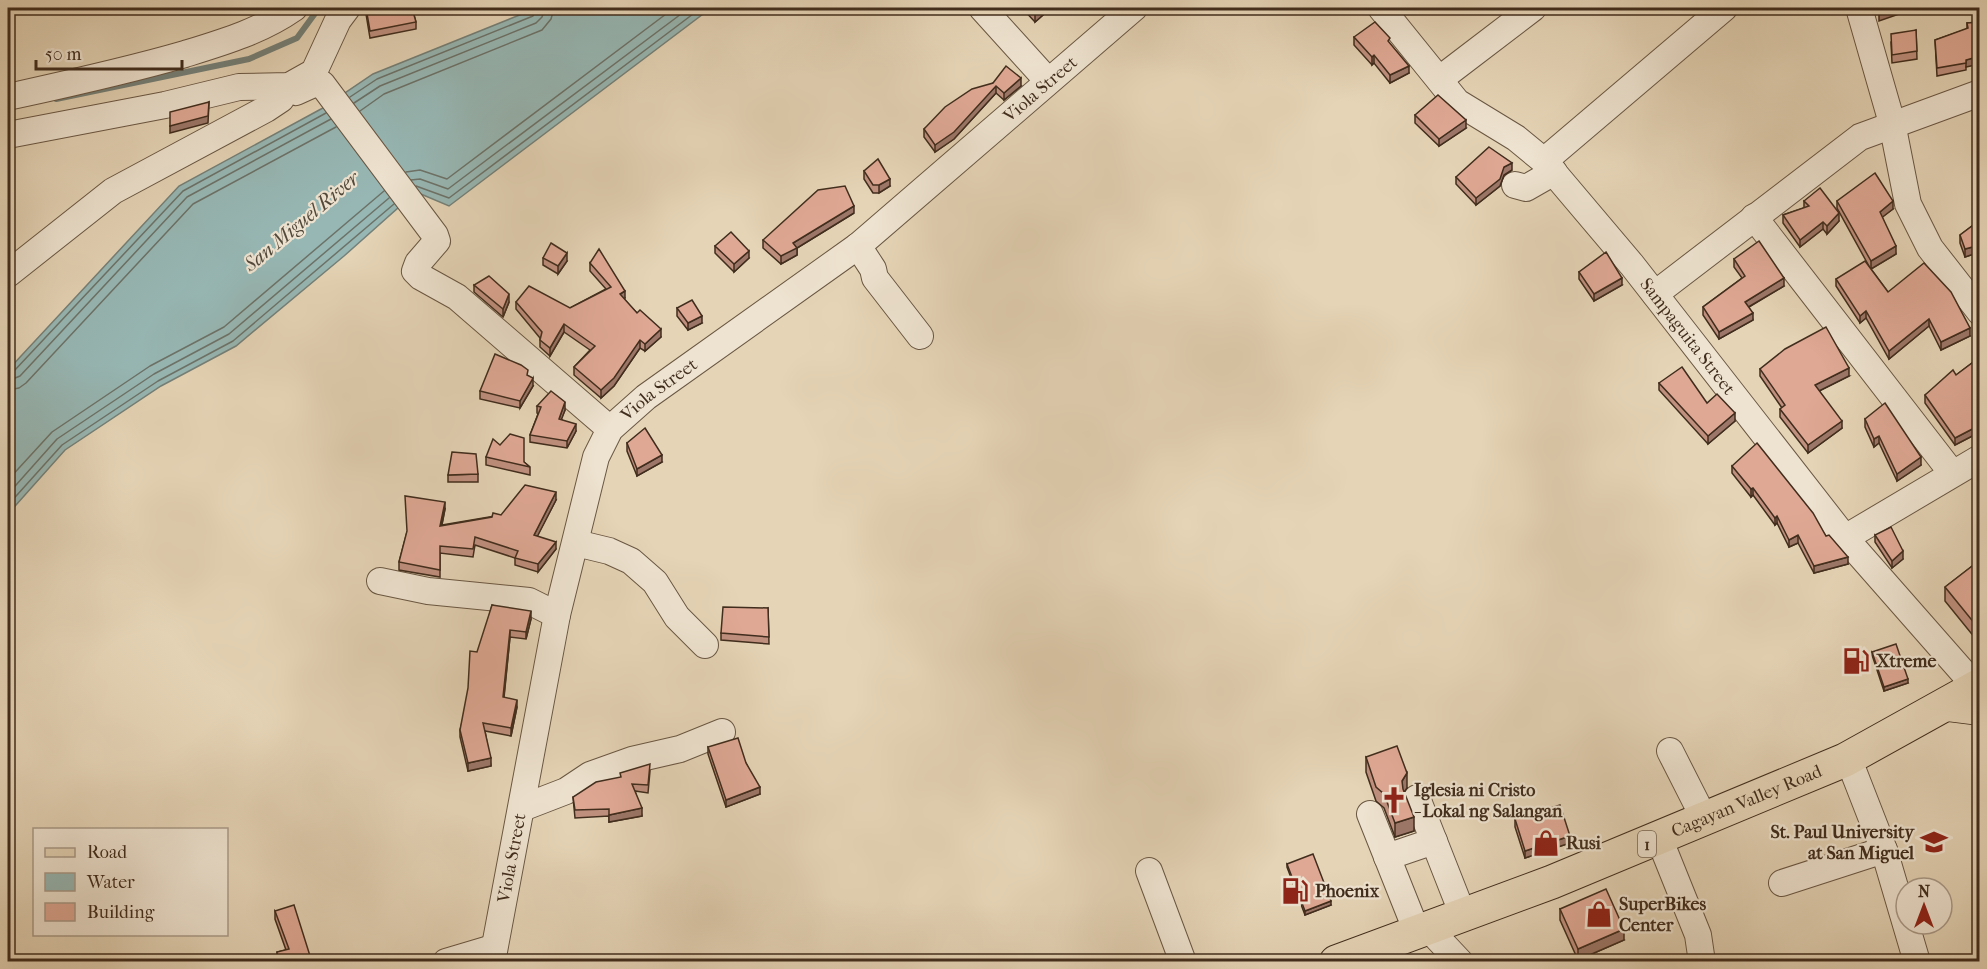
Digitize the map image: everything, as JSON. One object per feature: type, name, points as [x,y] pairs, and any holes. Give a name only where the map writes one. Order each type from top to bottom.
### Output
[{"type":"highway","name":"Cagayan Valley Road","points":[[1336,962],[1705,820],[1845,760],[1971,697]]},
{"type":"street","points":[[8,97],[139,68],[227,41],[271,24],[294,8]]},
{"type":"street","points":[[982,8],[1048,81]]},
{"type":"street","name":"Viola Street","points":[[492,955],[522,808],[557,615],[597,457],[610,429],[646,397],[858,246],[1134,8]]},
{"type":"street","name":"Sampaguita Street","points":[[1381,8],[1463,108],[1516,138],[1549,166],[1655,294],[1971,697]]},
{"type":"street","points":[[1440,79],[1533,8]]},
{"type":"street","points":[[1515,185],[1526,188],[1724,8]]},
{"type":"street","points":[[1859,8],[1892,123],[1912,215],[1930,248],[1976,302]]},
{"type":"street","points":[[8,135],[165,105],[239,87],[289,86],[314,72],[334,13]]},
{"type":"street","points":[[289,86],[296,92],[316,83],[322,84],[435,235],[437,241],[434,247],[418,263],[415,271],[421,278],[458,297],[610,429]]},
{"type":"street","points":[[8,274],[113,191],[266,109],[281,99],[289,86]]},
{"type":"street","points":[[1655,294],[1860,137],[1892,123],[1980,93]]},
{"type":"street","points":[[1754,217],[1952,473]]},
{"type":"street","points":[[858,246],[873,269],[875,278],[920,336]]},
{"type":"street","points":[[1845,538],[1980,458]]},
{"type":"street","points":[[576,543],[609,551],[631,561],[655,582],[677,617],[705,645]]},
{"type":"street","points":[[380,580],[428,591],[529,601],[557,615]]},
{"type":"street","points":[[522,808],[566,791],[590,775],[632,760],[680,750],[722,732]]},
{"type":"street","points":[[1670,751],[1705,820]]},
{"type":"street","points":[[1845,760],[1854,773],[1884,850],[1917,962]]},
{"type":"street","points":[[1417,798],[1463,915]]},
{"type":"street","points":[[1370,814],[1387,857],[1423,930],[1460,962]]},
{"type":"street","points":[[1659,838],[1698,935],[1702,962]]},
{"type":"street","points":[[1387,857],[1434,841]]},
{"type":"street","points":[[1782,883],[1884,850]]},
{"type":"street","points":[[1149,871],[1183,962]]},
{"type":"street","points":[[446,962],[492,955]]},
{"type":"water","name":"San Miguel River","points":[[537,8],[711,8],[449,206],[416,192],[344,256],[236,346],[161,386],[65,450],[8,514],[8,370],[179,186],[321,109],[373,74]]},
{"type":"building","points":[[366,8],[412,8],[416,22],[370,31]]},
{"type":"building","points":[[1879,8],[1896,8],[1879,13]]},
{"type":"building","points":[[1375,22],[1390,38],[1388,41],[1409,66],[1390,75],[1374,55],[1372,57],[1354,37]]},
{"type":"building","points":[[1980,22],[1980,56],[1966,60],[1966,63],[1937,68],[1935,40],[1968,28],[1967,23]]},
{"type":"building","points":[[1916,30],[1917,51],[1892,55],[1891,34]]},
{"type":"building","points":[[1006,66],[1021,78],[1004,93],[996,86],[954,132],[935,145],[924,129],[945,107],[972,89],[993,83]]},
{"type":"building","points":[[1438,95],[1466,120],[1439,139],[1415,115]]},
{"type":"building","points":[[209,102],[208,116],[170,126],[170,112]]},
{"type":"building","points":[[1489,147],[1512,163],[1504,167],[1500,179],[1476,198],[1456,177]]},
{"type":"building","points":[[878,159],[890,179],[879,185],[873,185],[864,171]]},
{"type":"building","points":[[1875,173],[1893,201],[1880,212],[1896,246],[1871,261],[1837,201]]},
{"type":"building","points":[[845,186],[854,206],[793,243],[797,248],[781,256],[763,240],[818,190]]},
{"type":"building","points":[[1820,188],[1839,213],[1827,226],[1823,222],[1800,240],[1783,215],[1809,206],[1804,201]]},
{"type":"building","points":[[1980,220],[1980,245],[1965,249],[1960,235]]},
{"type":"building","points":[[731,232],[749,251],[734,264],[715,246]]},
{"type":"building","points":[[1759,241],[1784,278],[1745,302],[1753,313],[1719,332],[1703,307],[1745,276],[1734,259]]},
{"type":"building","points":[[551,243],[567,253],[558,266],[543,258]]},
{"type":"building","points":[[599,249],[625,291],[620,294],[637,313],[640,310],[661,329],[645,344],[640,340],[614,378],[601,390],[574,367],[595,346],[564,324],[550,348],[540,340],[542,332],[516,302],[529,286],[570,308],[611,287],[590,263]]},
{"type":"building","points":[[1606,252],[1622,278],[1594,294],[1579,272]]},
{"type":"building","points":[[1865,261],[1888,292],[1924,263],[1951,292],[1970,328],[1941,342],[1929,319],[1889,351],[1866,311],[1860,316],[1836,279]]},
{"type":"building","points":[[489,276],[509,294],[503,309],[474,285]]},
{"type":"building","points":[[692,300],[702,316],[688,323],[677,308]]},
{"type":"building","points":[[1826,327],[1849,368],[1815,385],[1842,421],[1808,445],[1780,409],[1785,405],[1760,369],[1785,349]]},
{"type":"building","points":[[495,354],[521,365],[528,370],[527,375],[533,378],[520,401],[480,391]]},
{"type":"building","points":[[1980,357],[1980,425],[1955,438],[1925,395],[1953,370],[1956,375]]},
{"type":"building","points":[[1682,367],[1707,403],[1717,394],[1735,413],[1708,436],[1659,383]]},
{"type":"building","points":[[551,391],[565,402],[559,419],[576,424],[567,441],[530,435],[541,407],[537,406]]},
{"type":"building","points":[[1885,403],[1921,457],[1897,474],[1879,436],[1874,439],[1865,419]]},
{"type":"building","points":[[645,428],[662,455],[637,469],[627,443]]},
{"type":"building","points":[[510,434],[524,438],[524,462],[530,467],[486,457],[493,439],[500,445]]},
{"type":"building","points":[[1757,443],[1813,513],[1826,536],[1829,535],[1848,557],[1814,566],[1798,535],[1789,540],[1777,516],[1775,518],[1753,488],[1751,489],[1732,466]]},
{"type":"building","points":[[452,452],[476,454],[478,474],[448,475]]},
{"type":"building","points":[[525,485],[556,492],[534,535],[556,542],[538,564],[515,558],[518,551],[475,537],[473,549],[440,546],[440,570],[399,562],[407,531],[405,496],[445,502],[440,526],[492,517],[493,513],[501,515]]},
{"type":"building","points":[[1891,527],[1903,551],[1892,561],[1875,535]]},
{"type":"building","points":[[1980,560],[1980,620],[1975,624],[1945,587]]},
{"type":"building","points":[[492,605],[531,611],[526,632],[510,630],[503,697],[517,700],[511,728],[483,723],[491,758],[468,763],[460,730],[468,688],[470,651],[477,652]]},
{"type":"building","points":[[723,607],[768,608],[769,637],[721,633]]},
{"type":"building","points":[[1896,644],[1908,679],[1884,687],[1872,652]]},
{"type":"building","points":[[738,738],[746,763],[760,787],[726,800],[708,747]]},
{"type":"building","points":[[1397,746],[1407,773],[1402,781],[1403,789],[1414,817],[1395,823],[1384,794],[1376,787],[1366,757]]},
{"type":"building","points":[[650,764],[648,785],[632,784],[642,808],[609,815],[609,809],[575,810],[573,797],[596,782],[621,777],[620,773]]},
{"type":"building","points":[[1560,805],[1570,836],[1525,851],[1515,819]]},
{"type":"building","points":[[1313,854],[1331,901],[1305,911],[1287,864]]},
{"type":"building","points":[[1606,889],[1624,929],[1578,949],[1560,909]]},
{"type":"building","points":[[294,905],[311,959],[301,962],[279,962],[277,952],[289,949],[275,911]]},
{"type":"building","points":[[246,957],[248,962],[233,962]]},
{"type":"waterway","points":[[56,99],[249,59],[297,38],[319,8]]},
{"type":"place","name":"Xtreme","points":[[1856,661]]},
{"type":"place","name":"Iglesia ni Cristo - Lokal ng Salangan","points":[[1394,800]]},
{"type":"place","name":"St. Paul University at San Miguel","points":[[1934,842]]},
{"type":"place","name":"Rusi","points":[[1546,843]]},
{"type":"place","name":"Phoenix","points":[[1295,891]]},
{"type":"place","name":"SuperBikes Center","points":[[1599,914]]}]
